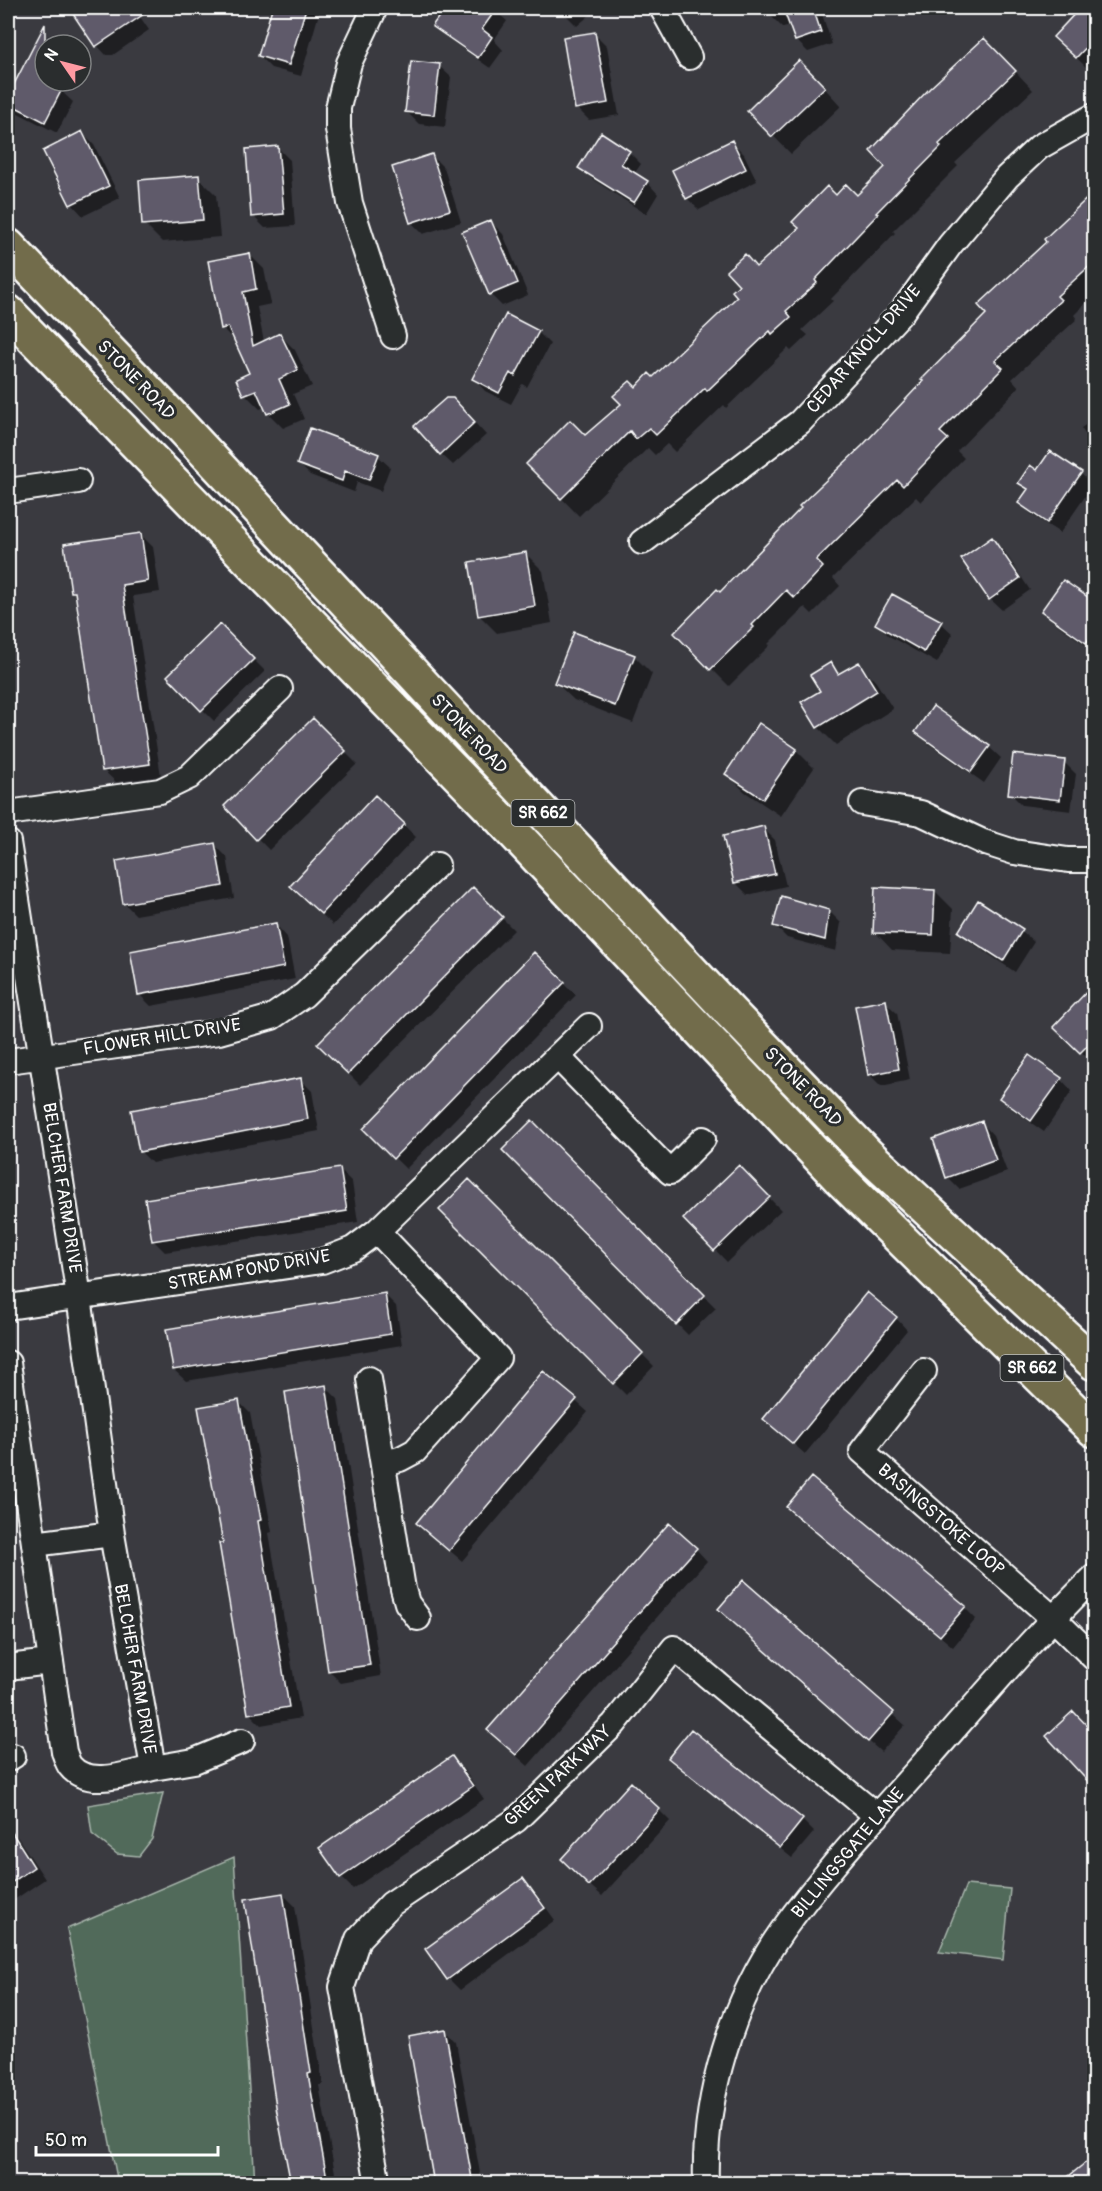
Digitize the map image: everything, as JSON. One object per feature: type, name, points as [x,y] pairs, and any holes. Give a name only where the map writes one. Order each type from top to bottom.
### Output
[{"type":"main road","name":"STONE ROAD","points":[[8,246],[170,414],[730,1012],[860,1146],[1095,1363]]},
{"type":"main road","name":"STONE ROAD","points":[[8,312],[501,819],[839,1178],[1095,1430]]},
{"type":"street","points":[[375,8],[349,63],[338,108],[338,129],[350,203],[393,336]]},
{"type":"street","points":[[662,8],[689,57]]},
{"type":"street","name":"CEDAR KNOLL DRIVE","points":[[642,542],[800,422],[901,313],[950,245],[1007,177],[1039,147],[1095,116]]},
{"type":"street","points":[[8,491],[78,481]]},
{"type":"street","points":[[8,813],[160,791],[189,777],[280,690]]},
{"type":"street","points":[[862,803],[921,813],[983,842],[1014,852],[1068,860],[1095,860]]},
{"type":"street","name":"BELCHER FARM DRIVE","points":[[8,842],[79,1297],[111,1534],[153,1768]]},
{"type":"street","name":"FLOWER HILL DRIVE","points":[[8,1061],[219,1032],[272,1017],[304,994],[437,865]]},
{"type":"street","name":"STREAM POND DRIVE","points":[[8,1307],[322,1261],[353,1249],[377,1231],[589,1026]]},
{"type":"street","points":[[558,1057],[670,1172],[703,1139]]},
{"type":"street","points":[[377,1231],[498,1358],[415,1451],[400,1459],[384,1463]]},
{"type":"street","name":"BELCHER FARM DRIVE","points":[[8,1363],[50,1662],[64,1752],[70,1766],[83,1776],[100,1778],[194,1761],[242,1741]]},
{"type":"street","name":"BASINGSTOKE LOOP","points":[[924,1371],[862,1451],[1053,1618],[1095,1658]]},
{"type":"street","points":[[369,1378],[406,1603],[418,1618]]},
{"type":"street","points":[[34,1544],[111,1534]]},
{"type":"street","name":"BILLINGSGATE LANE","points":[[706,2184],[709,2129],[716,2086],[726,2049],[757,1974],[781,1933],[807,1898],[877,1816],[1053,1618],[1095,1577]]},
{"type":"street","name":"GREEN PARK WAY","points":[[378,2184],[342,1987],[358,1939],[391,1904],[516,1820],[614,1724],[674,1648],[877,1816]]},
{"type":"street","points":[[8,1667],[50,1662]]},
{"type":"green space","points":[[163,1793],[152,1839],[139,1856],[117,1854],[92,1834],[88,1805]]},
{"type":"green space","points":[[234,1857],[255,2183],[118,2183],[67,1929]]},
{"type":"green space","points":[[966,1885],[1010,1889],[1003,1960],[939,1952]]},
{"type":"building","points":[[69,8],[153,8],[95,47],[93,33],[86,33]]},
{"type":"building","points":[[272,8],[306,8],[289,65],[258,56]]},
{"type":"building","points":[[445,8],[497,8],[482,29],[492,37],[478,58],[432,26]]},
{"type":"building","points":[[783,8],[813,8],[821,32],[795,41]]},
{"type":"building","points":[[1080,8],[1095,8],[1095,38],[1076,58],[1053,37]]},
{"type":"building","points":[[595,32],[608,103],[575,109],[563,37]]},
{"type":"building","points":[[984,38],[1016,71],[939,144],[941,147],[815,280],[817,283],[786,311],[791,317],[772,334],[770,331],[707,391],[705,388],[656,435],[649,428],[636,439],[630,431],[561,499],[526,464],[570,420],[585,435],[621,404],[613,396],[630,381],[636,387],[649,373],[653,377],[737,297],[732,291],[739,285],[726,271],[745,254],[756,267],[799,228],[792,222],[827,186],[836,195],[846,184],[857,195],[885,167],[870,151],[930,88]]},
{"type":"building","points":[[33,47],[33,93],[60,93],[45,122],[8,103],[8,96]]},
{"type":"building","points":[[799,60],[825,87],[772,137],[747,111]]},
{"type":"building","points":[[411,61],[440,64],[434,115],[405,112]]},
{"type":"building","points":[[82,131],[109,186],[70,205],[43,151]]},
{"type":"building","points":[[601,132],[630,151],[621,164],[648,181],[634,203],[578,168]]},
{"type":"building","points":[[732,140],[746,169],[686,199],[672,170]]},
{"type":"building","points":[[278,146],[284,214],[251,217],[246,149]]},
{"type":"building","points":[[432,154],[450,210],[410,223],[392,167]]},
{"type":"building","points":[[199,175],[203,220],[142,225],[139,180]]},
{"type":"building","points":[[1095,191],[1095,261],[1057,296],[1061,300],[995,361],[1003,368],[940,432],[948,439],[903,486],[897,480],[816,560],[823,567],[794,598],[786,590],[752,625],[754,627],[710,670],[674,633],[717,589],[720,592],[801,508],[799,506],[862,446],[923,381],[921,380],[986,314],[978,305],[1046,242],[1044,239]]},
{"type":"building","points":[[491,220],[518,283],[489,295],[462,232]]},
{"type":"building","points":[[250,253],[256,289],[243,292],[253,346],[280,333],[298,370],[279,379],[290,404],[267,414],[256,390],[243,395],[236,379],[249,373],[228,327],[221,329],[208,261]]},
{"type":"building","points":[[506,314],[539,331],[515,376],[510,373],[499,393],[472,379]]},
{"type":"building","points":[[446,398],[453,398],[475,422],[440,455],[414,426]]},
{"type":"building","points":[[310,428],[379,454],[369,480],[345,471],[342,481],[297,464]]},
{"type":"building","points":[[1050,451],[1082,472],[1047,523],[1018,503],[1028,489],[1018,483],[1030,465],[1037,470]]},
{"type":"building","points":[[141,533],[148,581],[122,585],[150,764],[102,771],[75,592],[71,592],[64,544]]},
{"type":"building","points":[[992,537],[1020,578],[989,600],[961,559]]},
{"type":"building","points":[[526,552],[535,606],[478,616],[469,562]]},
{"type":"building","points":[[1063,580],[1095,602],[1095,631],[1086,643],[1041,611]]},
{"type":"building","points":[[892,594],[942,621],[924,652],[875,624]]},
{"type":"building","points":[[220,624],[254,659],[201,711],[167,676]]},
{"type":"building","points":[[574,632],[635,655],[615,706],[554,683]]},
{"type":"building","points":[[831,662],[838,674],[859,662],[877,691],[817,728],[801,702],[820,691],[810,675]]},
{"type":"building","points":[[933,706],[990,746],[971,772],[915,732]]},
{"type":"building","points":[[313,718],[346,751],[256,840],[224,806]]},
{"type":"building","points":[[759,723],[797,749],[763,799],[725,774]]},
{"type":"building","points":[[1013,754],[1065,760],[1060,800],[1008,794]]},
{"type":"building","points":[[375,795],[405,824],[321,914],[290,886]]},
{"type":"building","points":[[764,826],[775,874],[734,883],[723,836]]},
{"type":"building","points":[[215,843],[223,886],[123,904],[116,861]]},
{"type":"building","points":[[473,887],[503,917],[348,1074],[317,1044]]},
{"type":"building","points":[[875,887],[935,890],[933,935],[873,933]]},
{"type":"building","points":[[781,896],[829,910],[825,940],[773,926]]},
{"type":"building","points":[[978,900],[1023,929],[1003,961],[958,932]]},
{"type":"building","points":[[276,923],[284,967],[138,995],[130,951]]},
{"type":"building","points":[[534,952],[565,982],[393,1159],[363,1129]]},
{"type":"building","points":[[1095,983],[1095,1038],[1080,1053],[1053,1027]]},
{"type":"building","points":[[886,1000],[899,1069],[868,1075],[855,1006]]},
{"type":"building","points":[[1029,1055],[1062,1078],[1031,1121],[999,1098]]},
{"type":"building","points":[[301,1078],[308,1119],[139,1152],[131,1110]]},
{"type":"building","points":[[532,1120],[705,1295],[676,1325],[502,1150]]},
{"type":"building","points":[[982,1121],[996,1160],[946,1178],[933,1139]]},
{"type":"building","points":[[739,1165],[770,1197],[714,1251],[683,1219]]},
{"type":"building","points":[[340,1168],[347,1211],[152,1241],[145,1199]]},
{"type":"building","points":[[469,1179],[643,1353],[613,1384],[439,1210]]},
{"type":"building","points":[[867,1292],[897,1317],[793,1444],[763,1419]]},
{"type":"building","points":[[385,1293],[391,1334],[173,1370],[166,1329]]},
{"type":"building","points":[[543,1371],[577,1399],[449,1551],[416,1523]]},
{"type":"building","points":[[326,1385],[370,1665],[328,1671],[285,1392]]},
{"type":"building","points":[[239,1400],[261,1520],[258,1521],[289,1707],[248,1714],[219,1543],[223,1543],[198,1407]]},
{"type":"building","points":[[811,1477],[966,1606],[940,1636],[786,1507]]},
{"type":"building","points":[[669,1523],[697,1548],[607,1648],[516,1755],[487,1730]]},
{"type":"building","points":[[743,1580],[894,1712],[868,1742],[718,1609]]},
{"type":"building","points":[[1073,1711],[1095,1734],[1095,1789],[1046,1736]]},
{"type":"building","points":[[691,1729],[803,1819],[780,1848],[668,1758]]},
{"type":"building","points":[[452,1756],[473,1786],[340,1878],[319,1848]]},
{"type":"building","points":[[631,1782],[660,1809],[589,1886],[561,1859]]},
{"type":"building","points":[[8,1826],[34,1867],[8,1885]]},
{"type":"building","points":[[523,1878],[545,1908],[447,1980],[425,1949]]},
{"type":"building","points":[[283,1893],[311,2073],[308,2074],[328,2184],[291,2184],[277,2113],[245,1899]]},
{"type":"building","points":[[445,2029],[473,2184],[434,2184],[408,2036]]},
{"type":"building","points":[[1095,2155],[1095,2184],[1059,2184]]}]
